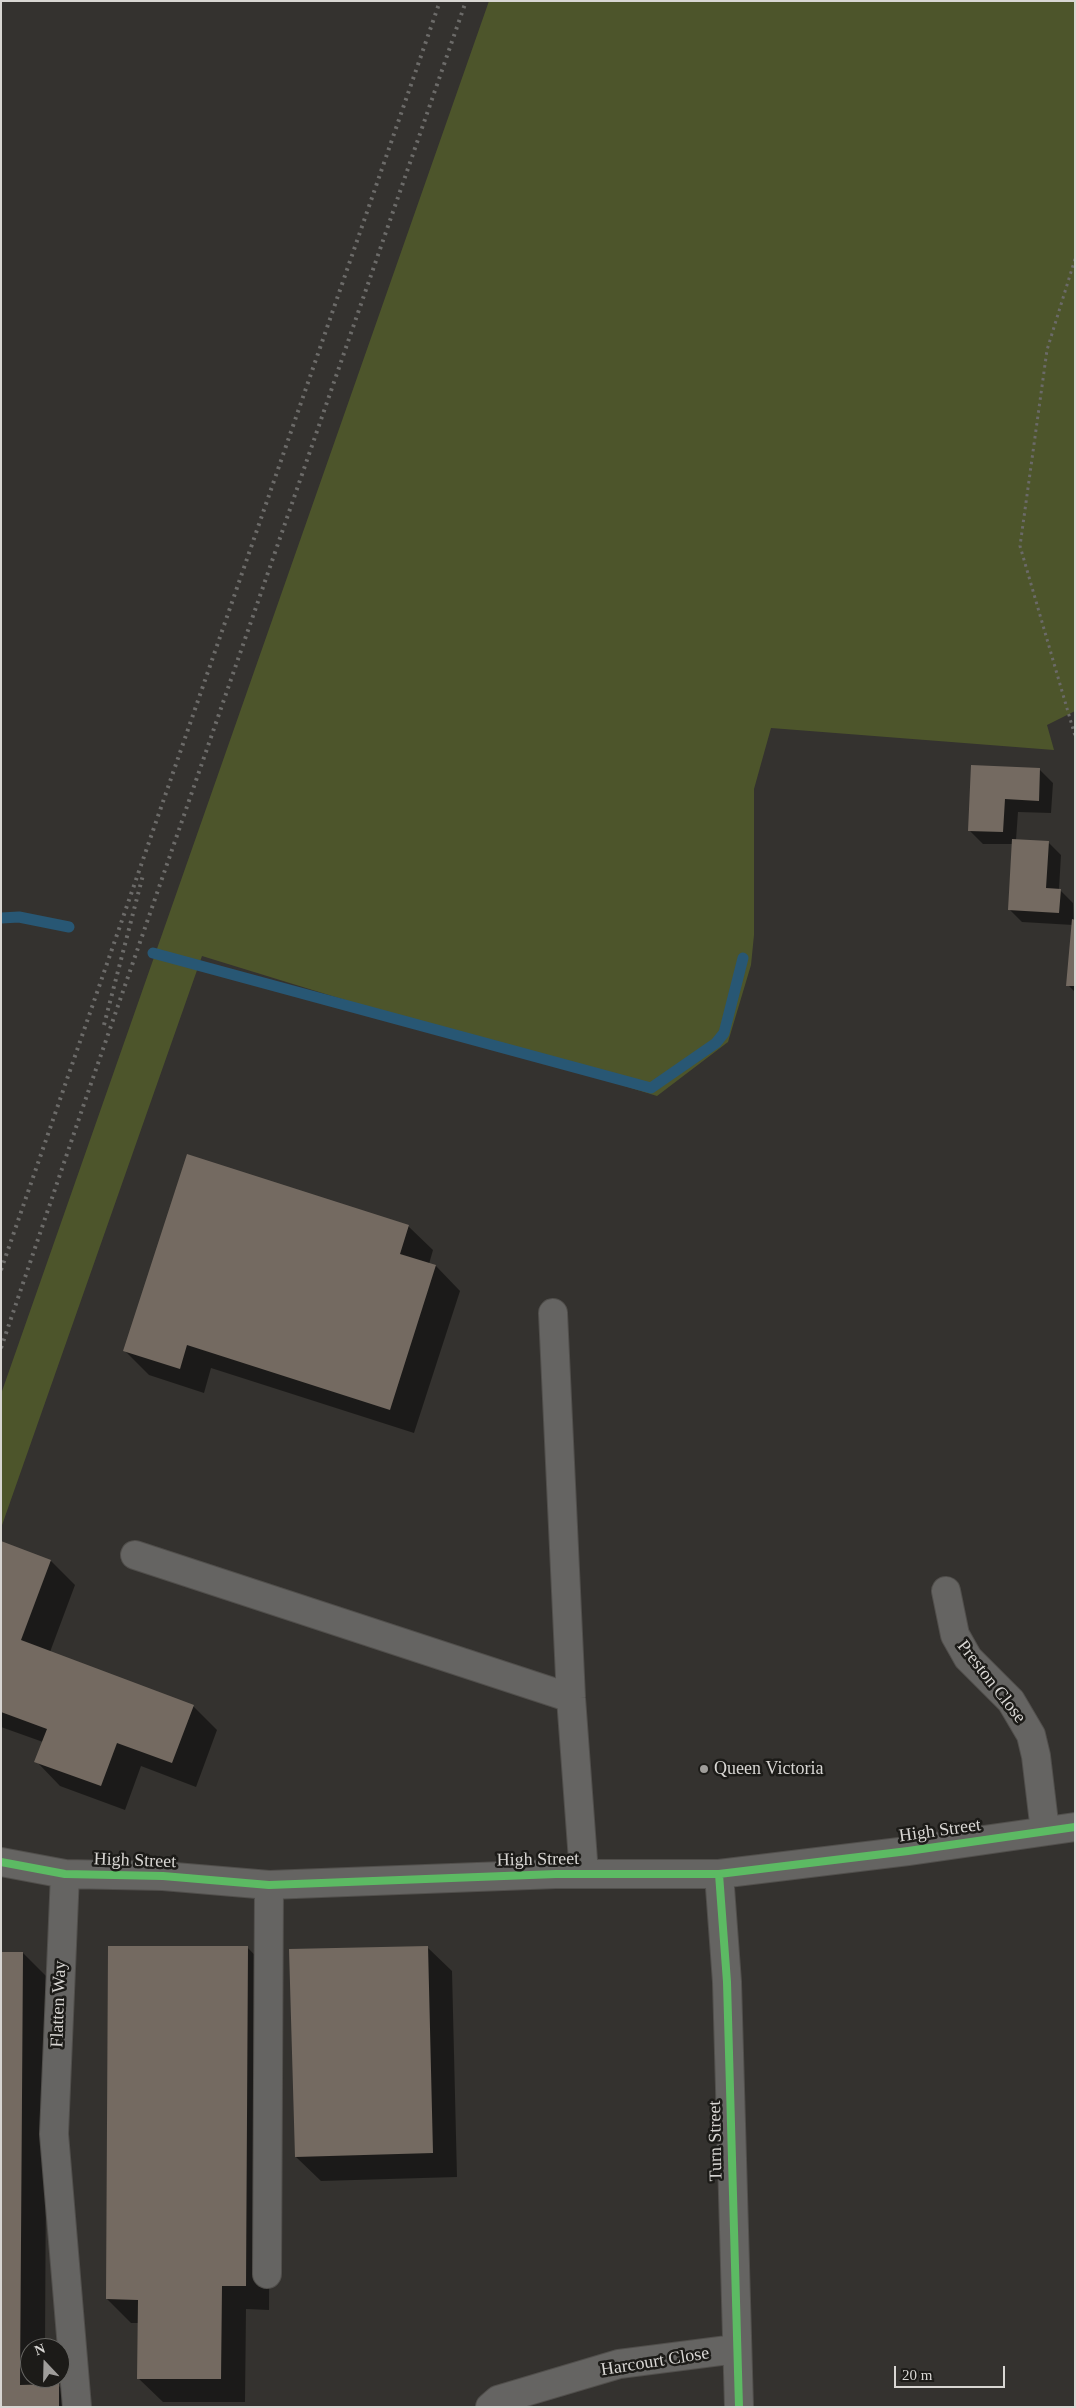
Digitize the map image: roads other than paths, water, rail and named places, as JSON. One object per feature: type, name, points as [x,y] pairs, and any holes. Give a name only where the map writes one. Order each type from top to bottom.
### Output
[{"type":"street","points":[[553,1313],[571,1698],[584,1874]]},
{"type":"street","points":[[135,1555],[571,1698]]},
{"type":"street","name":"Preston Close","points":[[946,1591],[955,1635],[968,1658],[1011,1701],[1031,1735],[1036,1756],[1045,1831]]},
{"type":"street","name":"High Street","points":[[1,1862],[65,1874],[163,1876],[269,1885],[584,1874],[719,1874],[908,1851],[1075,1827]]},
{"type":"street","name":"Flatten Way","points":[[65,1874],[54,2134],[77,2407]]},
{"type":"street","name":"Turn Street","points":[[719,1874],[727,1982],[739,2407]]},
{"type":"street","points":[[268,2274],[269,1885]]},
{"type":"street","name":"Harcourt Close","points":[[490,2407],[498,2400],[618,2364],[736,2349]]},
{"type":"waterway","points":[[1,918],[19,917],[69,927]]},
{"type":"waterway","points":[[153,953],[651,1088],[716,1043],[724,1033],[743,958]]},
{"type":"railway","points":[[1,1270],[440,1]]},
{"type":"railway","points":[[1,1348],[466,1]]},
{"type":"railway","points":[[104,1025],[143,875]]},
{"type":"place","name":"Queen Victoria","points":[[704,1769]]}]
